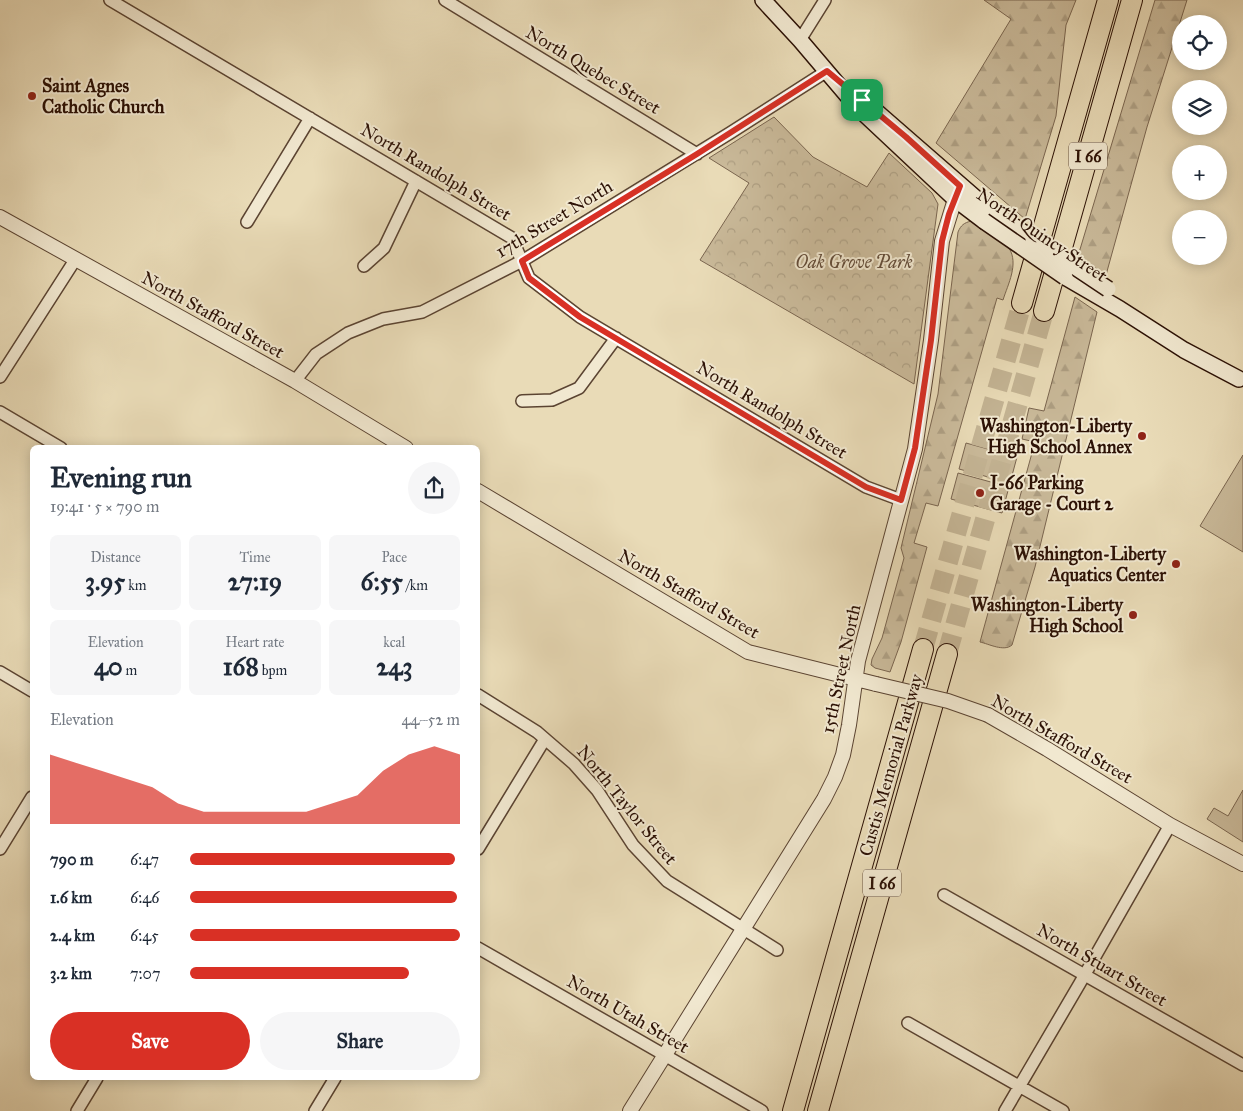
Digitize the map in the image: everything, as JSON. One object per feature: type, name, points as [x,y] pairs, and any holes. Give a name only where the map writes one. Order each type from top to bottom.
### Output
[{"type":"highway","name":"I 66","points":[[1022,303],[1108,0]]},
{"type":"highway","name":"I 66","points":[[1044,311],[1132,0]]},
{"type":"highway","name":"Custis Memorial Parkway","points":[[793,1111],[924,649]]},
{"type":"highway","name":"Custis Memorial Parkway","points":[[818,1111],[947,654]]},
{"type":"highway","points":[[785,1111],[811,1046]]},
{"type":"main road","name":"North Quincy Street","points":[[763,0],[857,107],[958,192],[1065,277],[1106,294],[1189,342],[1241,380]]},
{"type":"street","name":"North Randolph Street","points":[[110,0],[512,238],[529,278],[580,317],[866,487],[901,500]]},
{"type":"street","name":"North Quebec Street","points":[[445,0],[697,154]]},
{"type":"street","points":[[800,40],[826,0]]},
{"type":"street","name":"17th Street North","points":[[295,381],[316,354],[348,333],[383,320],[422,312],[522,261],[697,154],[827,71]]},
{"type":"street","points":[[247,222],[310,118]]},
{"type":"street","points":[[364,266],[384,248],[416,181]]},
{"type":"street","name":"15th Street North","points":[[630,1111],[824,799],[835,777],[843,754],[849,724],[858,661],[915,448],[931,340],[942,241],[949,214],[958,192]]},
{"type":"street","name":"North Stafford Street","points":[[0,218],[295,381],[401,445]]},
{"type":"street","points":[[0,377],[75,260]]},
{"type":"street","points":[[522,401],[552,400],[579,388],[616,338]]},
{"type":"street","points":[[0,412],[56,445]]},
{"type":"street","name":"North Stafford Street","points":[[480,491],[748,652],[948,701],[988,715],[1047,748],[1170,825],[1243,864]]},
{"type":"street","points":[[0,672],[30,690]]},
{"type":"street","name":"North Taylor Street","points":[[480,696],[545,739],[574,764],[597,790],[633,845],[667,881],[776,950]]},
{"type":"street","points":[[480,845],[545,739]]},
{"type":"street","points":[[0,849],[30,800]]},
{"type":"street","points":[[1005,1111],[1170,825]]},
{"type":"street","name":"North Stuart Street","points":[[944,895],[1243,1065]]},
{"type":"street","name":"North Utah Street","points":[[480,949],[762,1111]]},
{"type":"street","points":[[908,1023],[1063,1111]]},
{"type":"street","points":[[77,1111],[96,1080]]},
{"type":"street","points":[[314,1111],[334,1080]]},
{"type":"green space","points":[[984,0],[1076,0],[1066,25],[1056,116],[1025,219],[936,143],[1011,19]]},
{"type":"green space","points":[[1155,0],[1187,0],[1182,15],[1172,15],[1172,48],[1147,127],[1106,275],[1078,256]]},
{"type":"green space","name":"Oak Grove Park","points":[[774,117],[813,157],[867,187],[889,153],[932,193],[938,204],[914,384],[700,260],[749,183],[709,158]]},
{"type":"green space","points":[[971,221],[1009,248],[1013,261],[1012,274],[1003,300],[997,298],[938,506],[926,503],[914,543],[927,547],[901,642],[890,672],[875,668],[871,665],[872,659],[882,638],[904,558],[901,548],[938,394],[958,232],[963,225]]},
{"type":"green space","points":[[1075,297],[1097,312],[1035,567],[1012,645],[1005,648],[996,647],[980,642],[1035,442],[1022,439],[1029,408],[1044,411]]},
{"type":"green space","points":[[966,443],[1017,457],[1010,483],[959,469]]},
{"type":"green space","points":[[1243,455],[1243,552],[1200,526]]},
{"type":"green space","name":"I-66 Parking Garage - Court 2","points":[[958,473],[1009,487],[1002,513],[951,499]]},
{"type":"green space","points":[[1243,790],[1243,842],[1207,819],[1214,808],[1228,816]]},
{"type":"tunnel","points":[[923,649],[1022,303]]},
{"type":"tunnel","points":[[947,654],[1044,311]]},
{"type":"place","name":"Saint Agnes Catholic Church","points":[[32,96]]},
{"type":"place","name":"Washington-Liberty High School Annex","points":[[1142,436]]},
{"type":"place","name":"I-66 Parking Garage - Court 2","points":[[980,493]]},
{"type":"place","name":"Washington-Liberty Aquatics Center","points":[[1176,564]]},
{"type":"place","name":"Washington-Liberty High School","points":[[1133,615]]},
{"type":"route","points":[[827,71],[862,100],[960,186],[949,214],[942,241],[931,340],[915,448],[901,500],[888,497],[866,487],[580,317],[529,278],[522,261],[697,154],[827,71]]}]
